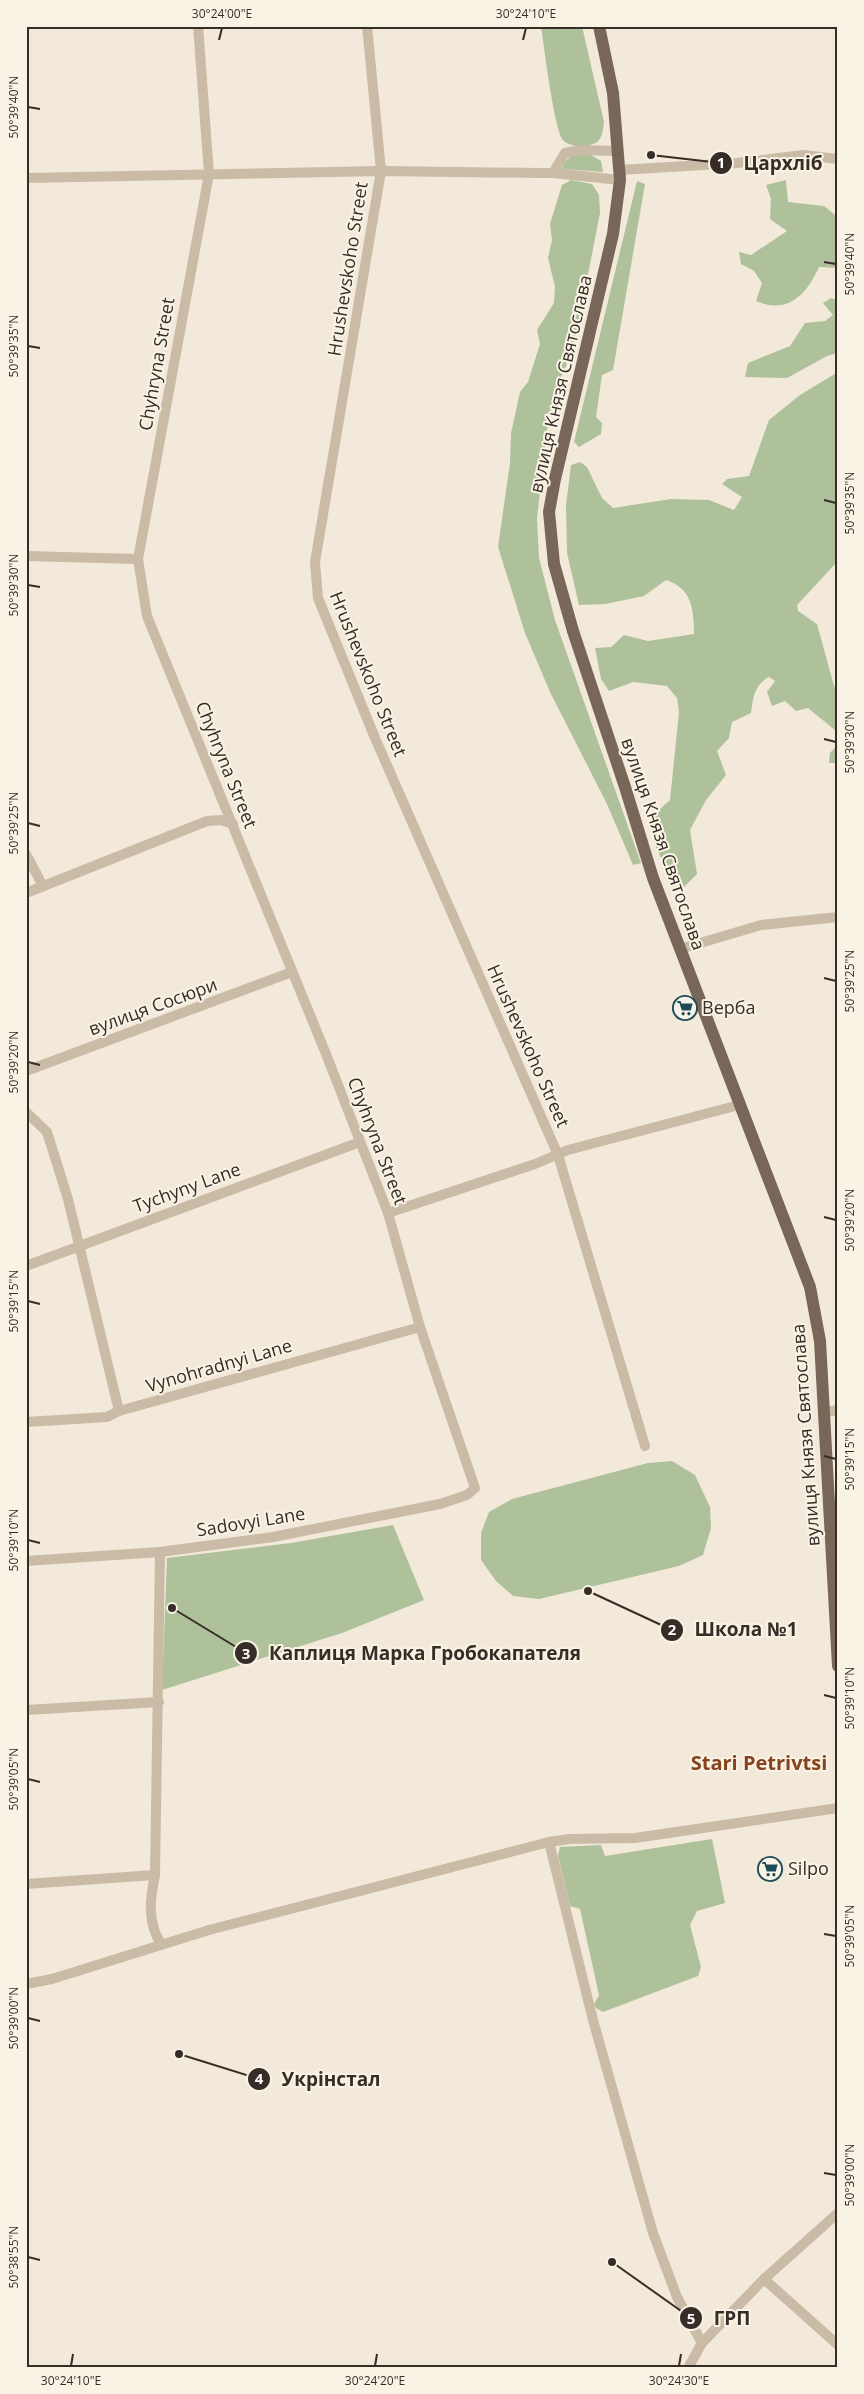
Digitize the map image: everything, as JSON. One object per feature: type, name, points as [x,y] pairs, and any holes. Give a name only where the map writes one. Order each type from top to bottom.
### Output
[{"type":"main road","name":"вулиця Князя Святослава","points":[[600,26],[613,93],[620,175],[613,234],[555,479],[550,512],[554,564],[573,631],[653,878],[810,1287],[820,1341],[838,1666]]},
{"type":"street","name":"Chyhryna Street","points":[[198,26],[209,174],[138,559],[147,616],[233,824],[388,1213],[420,1327],[475,1488]]},
{"type":"street","name":"Hrushevskoho Street","points":[[367,26],[381,170],[315,562],[318,598],[376,738],[558,1156],[646,1446]]},
{"type":"street","points":[[553,173],[565,154],[580,150],[618,151]]},
{"type":"street","points":[[26,178],[381,170],[620,175],[803,155],[838,158]]},
{"type":"street","points":[[26,556],[138,559]]},
{"type":"street","points":[[26,893],[207,821],[221,820],[233,824]]},
{"type":"street","points":[[26,854],[43,886]]},
{"type":"street","points":[[680,949],[761,925],[838,917]]},
{"type":"street","name":"вулиця Сосюри","points":[[26,1071],[292,972]]},
{"type":"street","points":[[388,1213],[558,1156],[568,1150],[739,1105]]},
{"type":"street","points":[[26,1112],[47,1132],[68,1198],[119,1411]]},
{"type":"street","name":"Tychyny Lane","points":[[26,1266],[360,1142]]},
{"type":"street","name":"Vynohradnyi Lane","points":[[26,1422],[107,1417],[119,1411],[420,1327]]},
{"type":"street","points":[[824,1412],[838,1410]]},
{"type":"street","name":"Sadovyi Lane","points":[[26,1561],[160,1552],[273,1537],[440,1504],[467,1495],[475,1488]]},
{"type":"street","points":[[160,1552],[159,1702],[154,1875],[150,1897],[152,1925],[162,1944]]},
{"type":"street","points":[[26,1710],[159,1702]]},
{"type":"street","points":[[26,1984],[52,1979],[162,1944],[276,1912],[549,1842],[569,1838],[635,1838],[838,1808]]},
{"type":"street","points":[[549,1842],[593,2020],[653,2233],[677,2297],[702,2343]]},
{"type":"street","points":[[26,1884],[154,1875]]},
{"type":"street","points":[[688,2368],[702,2343],[764,2279],[838,2213]]},
{"type":"street","points":[[764,2279],[838,2345]]},
{"type":"green space","points":[[541,26],[582,26],[604,122],[603,132],[596,143],[576,146],[563,140],[556,120]]},
{"type":"green space","points":[[572,155],[591,155],[601,161],[603,172],[562,169],[564,163]]},
{"type":"green space","points":[[571,180],[592,184],[599,195],[600,213],[577,331],[566,366],[557,386],[548,421],[537,518],[539,558],[555,620],[641,863],[633,865],[607,804],[550,692],[525,633],[498,547],[510,463],[511,433],[520,392],[528,382],[540,344],[537,330],[554,303],[555,287],[548,258],[552,240],[550,224],[562,185]]},
{"type":"green space","points":[[786,180],[788,202],[824,206],[838,217],[838,268],[819,267],[809,286],[795,299],[787,304],[767,305],[756,301],[762,283],[754,271],[741,264],[739,252],[751,255],[787,231],[770,219],[771,199],[766,185]]},
{"type":"green space","points":[[637,181],[645,184],[613,370],[602,375],[596,417],[602,423],[601,434],[579,447],[574,442]]},
{"type":"green space","points":[[831,298],[838,300],[838,353],[827,356],[787,378],[745,377],[748,363],[790,346],[805,323],[825,321],[833,315],[823,303]]},
{"type":"green space","points":[[838,372],[838,561],[797,605],[798,611],[817,624],[834,686],[838,688],[838,744],[836,731],[808,708],[796,711],[785,701],[772,706],[767,692],[775,681],[769,677],[764,680],[755,692],[751,713],[732,722],[729,738],[717,751],[726,775],[706,800],[690,830],[697,874],[683,888],[659,854],[653,833],[653,823],[656,814],[670,800],[679,712],[677,698],[667,686],[633,682],[609,691],[601,679],[595,648],[611,647],[624,635],[648,641],[694,634],[692,608],[690,601],[681,588],[666,580],[644,596],[605,604],[579,605],[567,553],[566,505],[571,465],[580,462],[587,467],[602,498],[613,508],[671,499],[709,500],[734,510],[742,497],[722,484],[727,479],[749,476],[769,420],[800,395]]},
{"type":"green space","points":[[838,744],[838,763],[829,763],[830,753]]},
{"type":"green space","points":[[672,1461],[695,1475],[710,1507],[711,1528],[703,1555],[679,1566],[539,1599],[513,1596],[496,1581],[481,1560],[481,1533],[489,1512],[512,1499],[648,1463]]},
{"type":"green space","points":[[393,1525],[424,1600],[342,1633],[162,1690],[167,1558],[291,1543]]},
{"type":"green space","points":[[712,1839],[725,1903],[697,1911],[690,1925],[701,1967],[698,1976],[603,2012],[596,2008],[594,2004],[599,1995],[580,1909],[570,1906],[558,1856],[560,1847],[601,1845],[605,1856]]},
{"type":"place","name":"Цархліб","points":[[651,155]]},
{"type":"place","name":"Верба","points":[[685,1008]]},
{"type":"place","name":"Школа №1","points":[[588,1591]]},
{"type":"place","name":"Каплиця Марка Гробокапателя","points":[[172,1608]]},
{"type":"place","name":"Silpo","points":[[770,1869]]},
{"type":"place","name":"Укрінстал","points":[[179,2054]]},
{"type":"place","name":"ГРП","points":[[612,2262]]},
{"type":"district","name":"Stari Petrivtsi","points":[[759,1763]]}]
